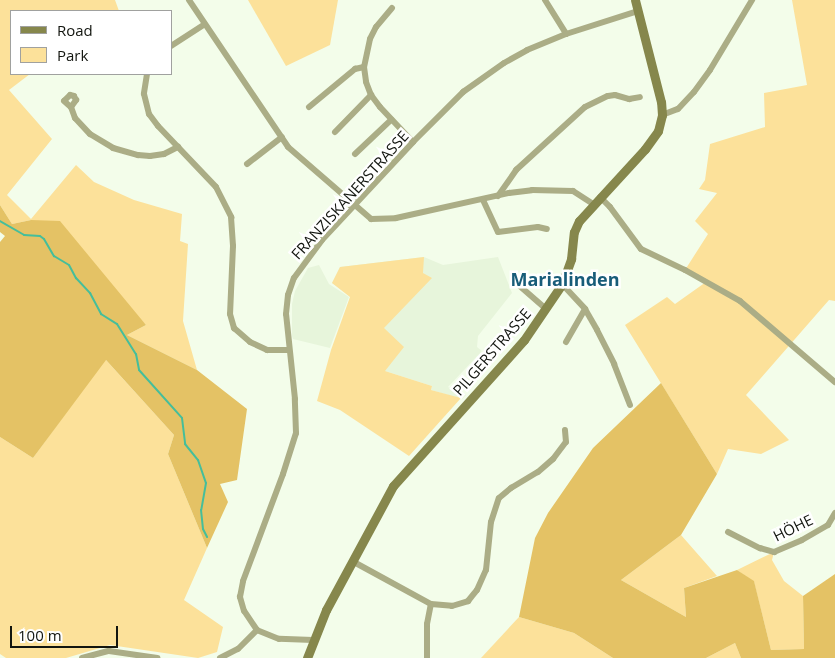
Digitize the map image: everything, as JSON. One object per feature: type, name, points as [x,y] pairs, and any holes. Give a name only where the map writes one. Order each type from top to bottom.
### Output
[{"type":"main road","points":[[635,0],[656,80],[662,115]]},
{"type":"main road","name":"PILGERSTRASSE","points":[[307,658],[312,640],[383,502],[401,475],[521,344],[562,284],[571,259],[576,225],[596,200],[651,142],[658,131],[662,115]]},
{"type":"street","points":[[189,0],[282,138],[302,160],[364,214],[379,220],[532,190],[573,191],[610,207],[635,243],[646,252],[685,270],[740,301],[835,382]]},
{"type":"street","points":[[545,0],[566,34]]},
{"type":"street","points":[[662,115],[678,109],[694,92],[710,70],[752,0]]},
{"type":"street","points":[[392,8],[376,27],[370,39],[364,67],[366,82],[371,95],[412,142]]},
{"type":"street","name":"FRANZISKANERSTRASSE","points":[[257,630],[244,610],[240,597],[243,581],[283,474],[296,433],[295,399],[288,350],[286,314],[288,295],[294,278],[308,256],[412,142],[463,92],[480,79],[527,50],[566,34],[638,11]]},
{"type":"street","points":[[172,45],[205,24]]},
{"type":"street","points":[[309,107],[355,69],[364,67]]},
{"type":"street","points":[[147,75],[144,87],[146,107],[158,126],[216,187],[231,217],[233,246],[230,314],[234,328],[250,342],[267,350],[288,350]]},
{"type":"street","points":[[334,132],[371,95]]},
{"type":"street","points":[[498,196],[516,170],[585,107],[608,96],[615,95],[628,99],[640,97]]},
{"type":"street","points":[[70,107],[82,127],[102,143],[113,148],[131,154],[150,156],[164,154],[178,147]]},
{"type":"street","points":[[355,154],[391,120]]},
{"type":"street","points":[[247,164],[282,138]]},
{"type":"street","points":[[483,200],[498,232],[538,227],[547,229]]},
{"type":"street","points":[[514,281],[546,309]]},
{"type":"street","points":[[562,284],[585,309],[614,364],[630,405]]},
{"type":"street","points":[[566,342],[585,309]]},
{"type":"street","points":[[352,561],[431,604],[452,606],[465,602],[473,596],[486,570],[491,522],[500,498],[511,488],[538,472],[552,459],[566,442],[565,430]]},
{"type":"street","name":"HÖHE","points":[[728,532],[760,548],[774,552],[802,540],[828,525],[835,513]]},
{"type":"street","points":[[427,658],[426,624],[431,604]]},
{"type":"street","points":[[220,658],[238,649],[257,630],[279,639],[312,640]]},
{"type":"street","points":[[82,658],[109,654],[157,658]]},
{"type":"shaded area","points":[[0,205],[12,224],[31,220],[60,221],[146,325],[127,335],[197,370],[247,409],[237,480],[220,484],[228,502],[207,548],[168,454],[174,435],[106,360],[33,458],[0,437],[0,242],[5,236],[0,232]]},
{"type":"shaded area","points":[[424,257],[443,265],[498,257],[512,293],[478,336],[477,347],[482,351],[448,387],[466,395],[462,399],[431,390],[432,386],[385,371],[384,328],[350,296],[332,283],[340,267]]},
{"type":"shaded area","points":[[319,265],[329,284],[349,297],[330,348],[293,339],[292,336],[292,304],[295,291],[308,268]]},
{"type":"shaded area","points":[[661,383],[717,474],[681,535],[621,580],[686,617],[684,588],[737,570],[754,581],[771,650],[804,649],[803,596],[835,574],[835,658],[741,658],[735,643],[706,658],[613,658],[574,633],[519,617],[535,538],[548,513],[593,448]]},
{"type":"green space","points":[[0,0],[115,0],[119,10],[10,10],[10,75],[29,75],[9,90],[52,139],[7,195],[31,219],[76,165],[94,182],[134,200],[182,214],[180,241],[188,244],[183,321],[197,370],[127,335],[146,325],[31,220],[12,224],[0,205]]},
{"type":"green space","points":[[248,0],[338,0],[330,45],[286,66]]},
{"type":"green space","points":[[792,0],[835,0],[835,301],[829,300],[746,395],[789,440],[761,454],[728,449],[717,474],[625,325],[667,297],[675,304],[706,282],[685,270],[708,234],[695,221],[717,193],[699,189],[705,180],[710,144],[765,127],[764,93],[807,85]]},
{"type":"green space","points":[[424,257],[423,273],[432,278],[384,328],[404,347],[385,371],[432,386],[431,390],[461,398],[409,456],[340,410],[317,401],[331,350],[350,297],[332,283],[340,267]]},
{"type":"green space","points":[[105,359],[174,435],[168,454],[207,548],[184,600],[223,627],[217,652],[198,658],[110,645],[66,658],[6,658],[0,654],[0,437],[33,458]]},
{"type":"green space","points":[[681,535],[717,576],[684,588],[686,617],[621,580]]},
{"type":"green space","points":[[774,552],[772,560],[784,581],[803,596],[804,649],[771,650],[754,582],[737,570]]},
{"type":"green space","points":[[519,617],[574,633],[613,658],[481,658]]},
{"type":"green space","points":[[735,643],[741,658],[706,658]]},
{"type":"waterway","points":[[0,221],[24,235],[40,236],[44,239],[54,256],[69,265],[76,278],[90,293],[101,314],[117,324],[136,354],[139,370],[182,418],[185,444],[198,460],[206,483],[201,510],[203,529],[207,537]]},
{"type":"district","name":"Marialinden","points":[[565,279]]}]
